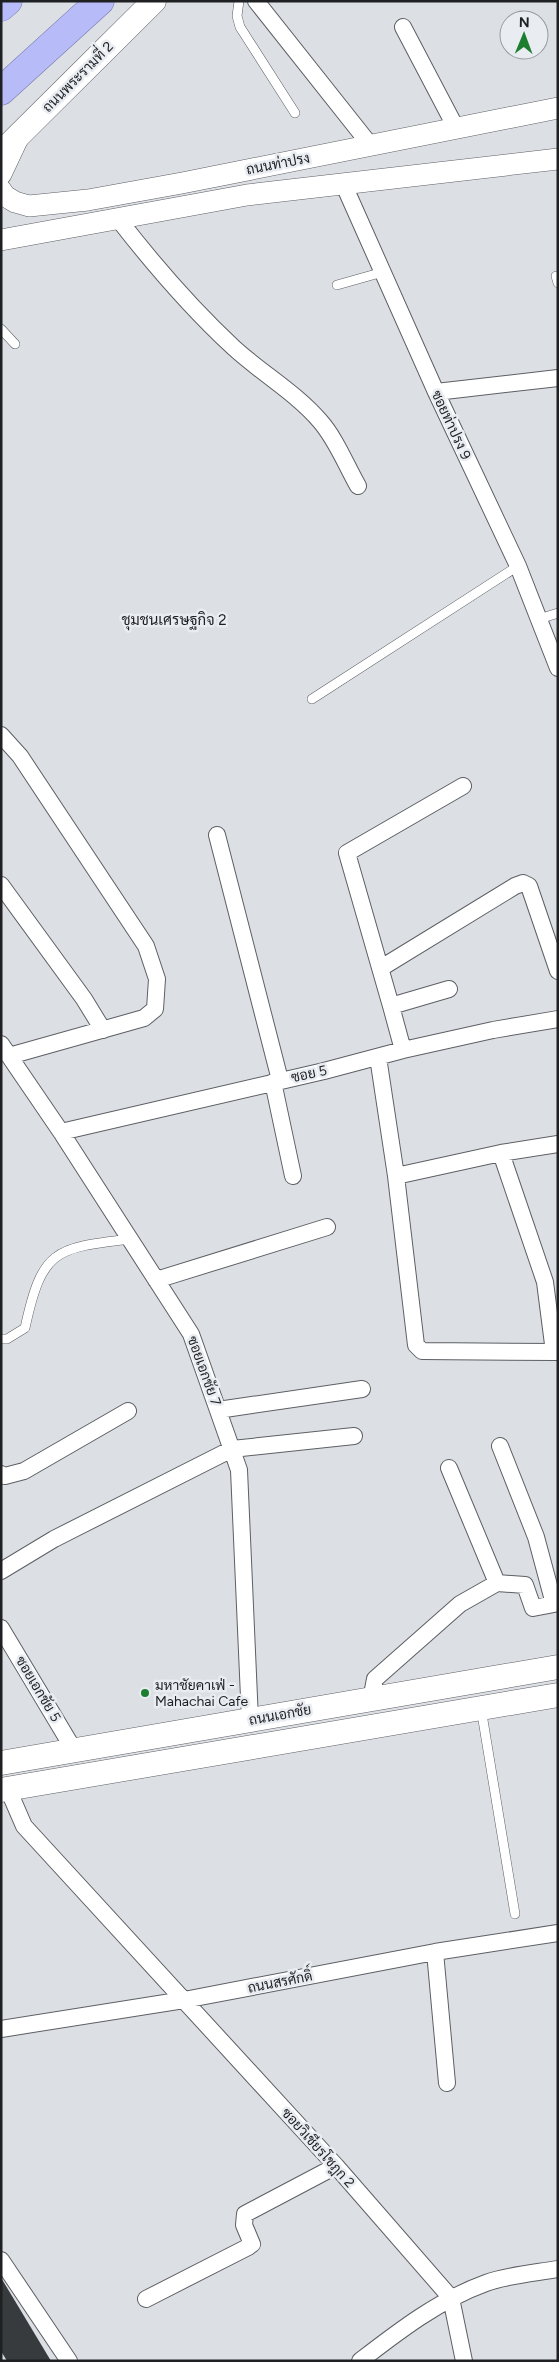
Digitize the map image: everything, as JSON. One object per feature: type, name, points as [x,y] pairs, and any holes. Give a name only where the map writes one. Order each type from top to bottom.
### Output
[{"type":"highway","points":[[1,7],[8,1]]},
{"type":"highway","points":[[1,92],[100,1]]},
{"type":"main road","name":"ถนนพระรามที่ 2","points":[[9,145],[154,1]]},
{"type":"main road","name":"ถนนเอกชัย","points":[[1,1763],[558,1667]]},
{"type":"main road","name":"ถนนเอกชัย","points":[[4,1790],[558,1695]]},
{"type":"street","points":[[256,1],[371,146]]},
{"type":"street","points":[[403,27],[456,128]]},
{"type":"street","name":"ถนนท่าปรง","points":[[1,190],[5,196],[15,202],[29,206],[52,205],[182,183],[558,108]]},
{"type":"street","points":[[1,174],[9,145]]},
{"type":"street","name":"ถนนท่าปรง","points":[[1,240],[247,196],[558,158]]},
{"type":"street","name":"ซอยท่าปรง 9","points":[[343,184],[436,392],[518,566],[558,668]]},
{"type":"street","points":[[119,220],[156,267],[189,304],[234,348],[302,403],[320,421],[358,486]]},
{"type":"street","points":[[436,392],[558,378]]},
{"type":"street","points":[[1,735],[20,756],[146,946],[157,979],[155,1009],[144,1018],[103,1030],[5,1050]]},
{"type":"street","points":[[403,1050],[347,853],[463,786]]},
{"type":"street","points":[[217,835],[276,1081],[293,1176]]},
{"type":"street","points":[[381,968],[515,886],[524,883],[529,886],[558,971]]},
{"type":"street","points":[[1,885],[84,999],[103,1030]]},
{"type":"street","points":[[391,1006],[449,989]]},
{"type":"street","name":"ซอย 5","points":[[61,1132],[378,1058],[403,1050],[493,1030],[558,1019]]},
{"type":"street","name":"ซอยเอกชัย 7","points":[[5,1050],[61,1132],[191,1334],[239,1470],[250,1720]]},
{"type":"street","points":[[378,1058],[396,1176],[416,1345],[422,1351],[556,1352],[551,1281],[501,1153]]},
{"type":"street","points":[[396,1176],[501,1153],[558,1144]]},
{"type":"street","points":[[156,1280],[327,1227]]},
{"type":"street","points":[[218,1410],[362,1389]]},
{"type":"street","points":[[1,1474],[5,1476],[24,1471],[128,1411]]},
{"type":"street","points":[[1,1571],[54,1539],[232,1449],[354,1436]]},
{"type":"street","points":[[371,1700],[375,1679],[460,1604],[497,1583],[525,1585],[533,1608],[554,1604],[536,1537],[500,1446]]},
{"type":"street","points":[[449,1468],[497,1583]]},
{"type":"street","name":"ซอยเอกชัย 5","points":[[1,1628],[74,1750]]},
{"type":"street","name":"ซอยวิเชียรโชฎก 2","points":[[4,1790],[24,1826],[336,2166],[450,2298]]},
{"type":"street","name":"ถนนสรศักดิ์","points":[[1,2029],[184,2000],[435,1952],[558,1933]]},
{"type":"street","points":[[435,1952],[447,2083]]},
{"type":"street","points":[[146,2299],[248,2247],[252,2244],[244,2225],[245,2214],[336,2166]]},
{"type":"street","points":[[1,2260],[69,2361]]},
{"type":"street","points":[[360,2361],[402,2329],[450,2298],[488,2282],[558,2269]]},
{"type":"street","points":[[450,2298],[464,2361]]},
{"type":"lane","points":[[239,1],[237,16],[240,27],[295,113]]},
{"type":"lane","points":[[336,285],[383,272]]},
{"type":"lane","points":[[1,329],[15,344]]},
{"type":"lane","points":[[312,699],[518,566]]},
{"type":"lane","points":[[538,619],[558,614]]},
{"type":"lane","points":[[1,1339],[7,1338],[25,1328],[30,1304],[44,1268],[62,1251],[92,1244],[130,1239]]},
{"type":"lane","points":[[481,1708],[515,1914]]},
{"type":"building","points":[[1,2278],[51,2361],[7,2361],[1,2351]]},
{"type":"place","name":"มหาชัยคาเฟ่ - Mahachai Cafe","points":[[145,1693]]},
{"type":"district","name":"ชุมชนเศรษฐกิจ 2","points":[[174,620]]}]
